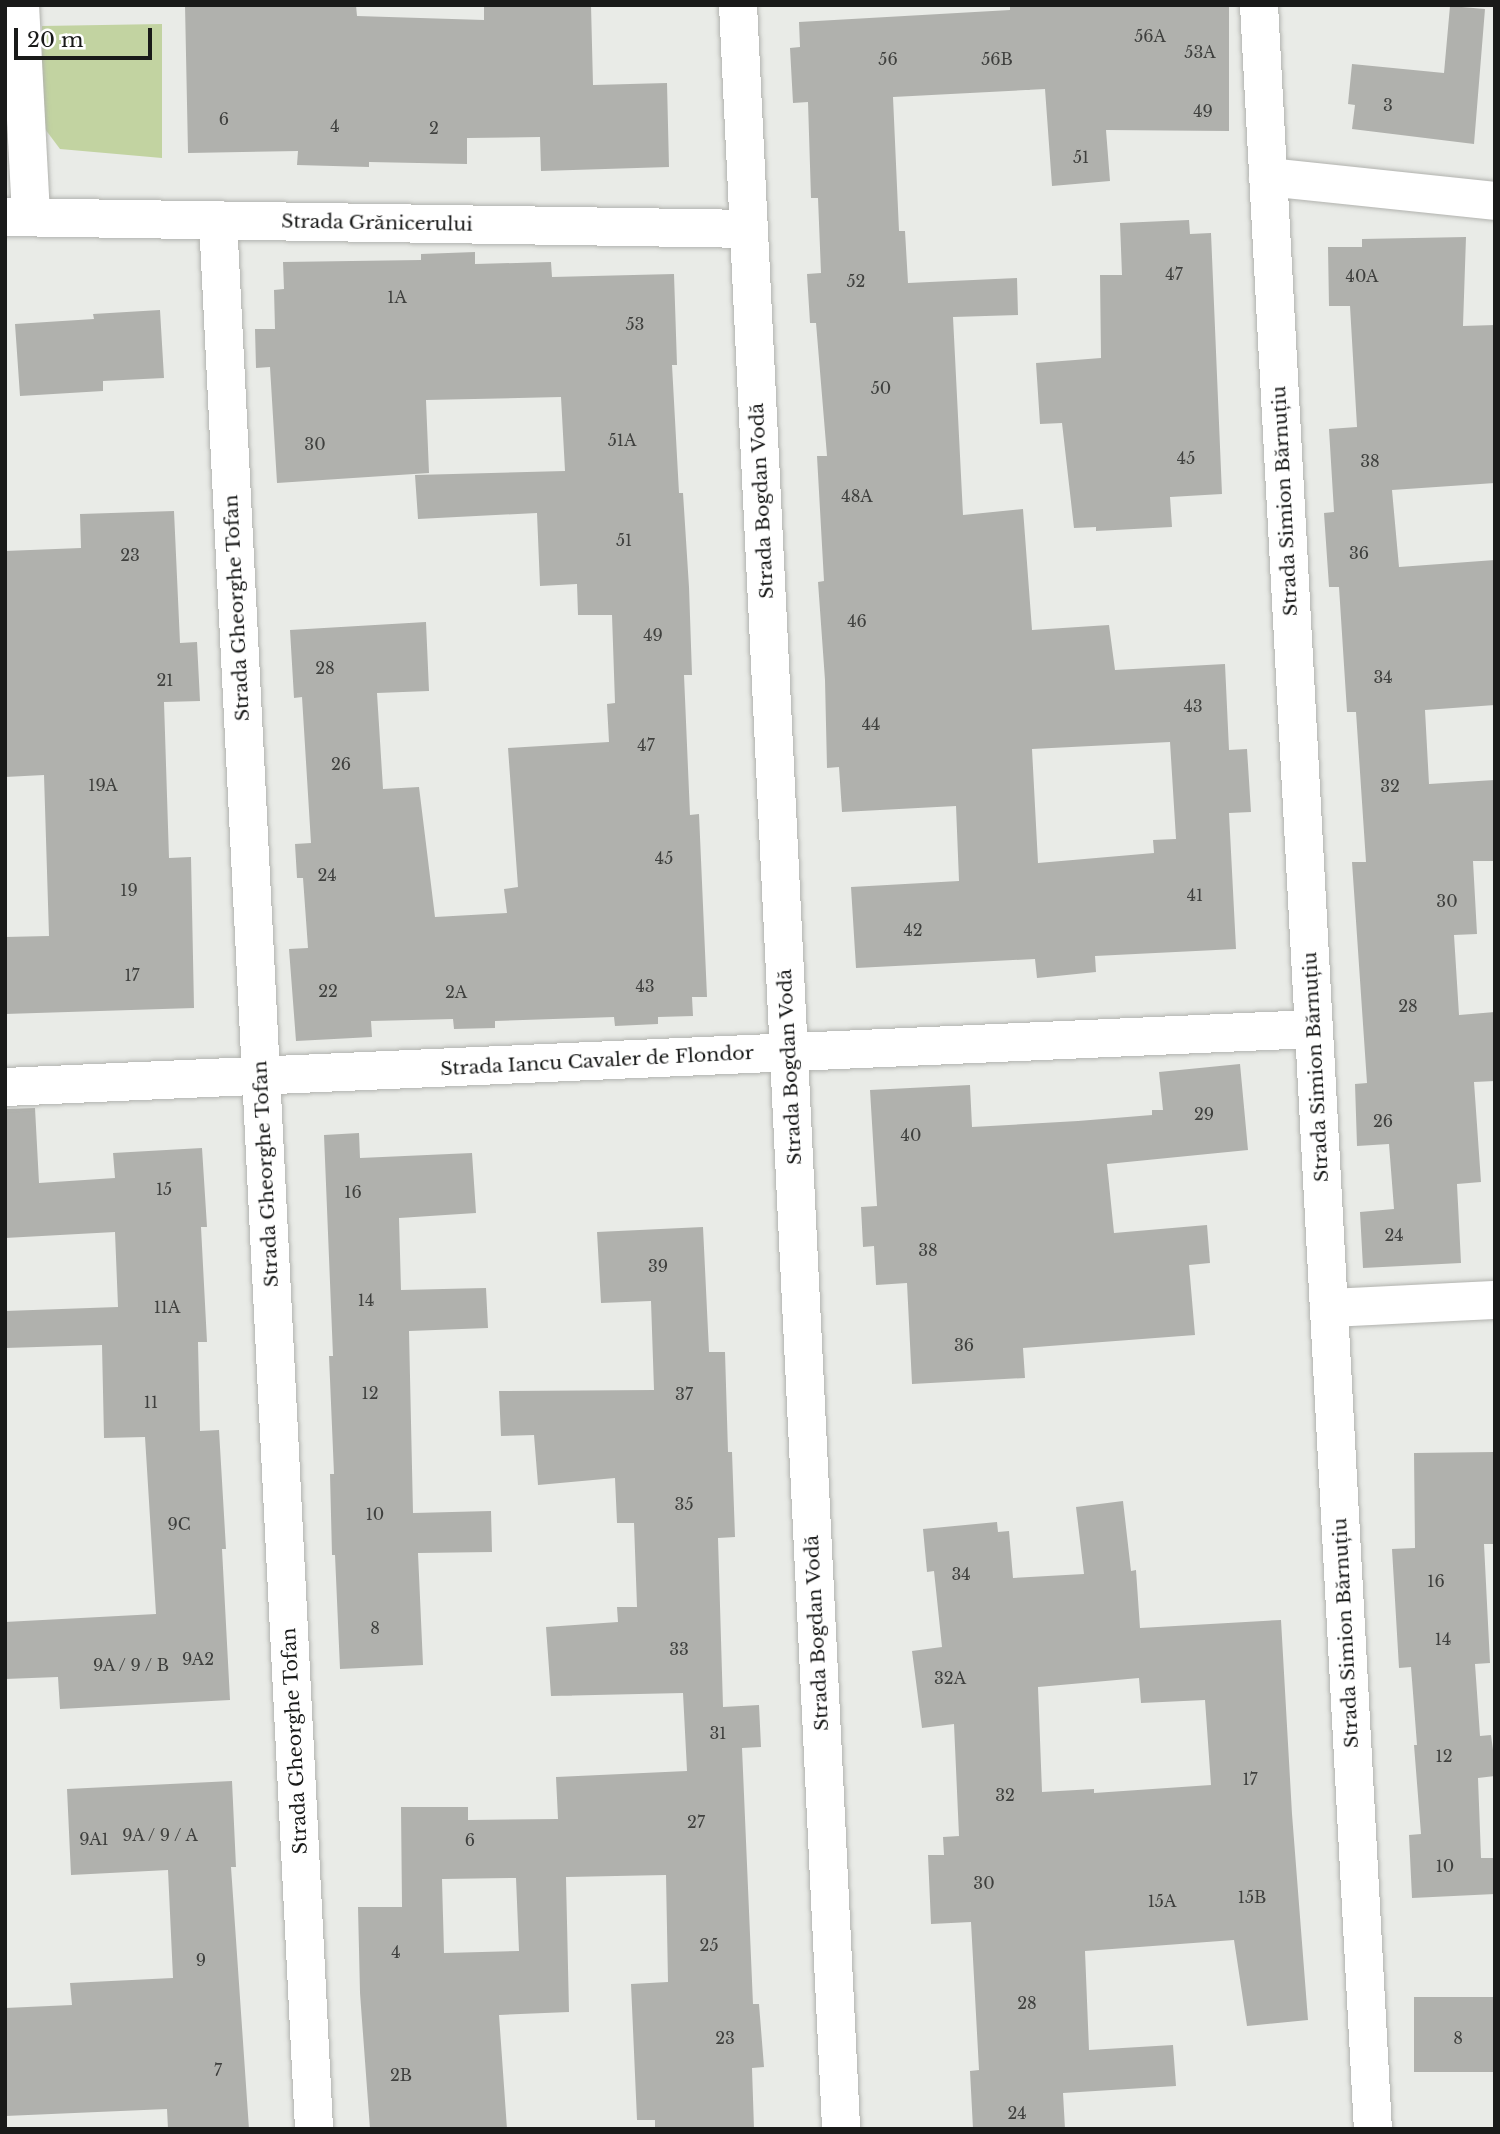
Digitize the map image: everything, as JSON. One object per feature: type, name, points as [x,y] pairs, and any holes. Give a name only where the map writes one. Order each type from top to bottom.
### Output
[{"type":"street","points":[[18,217],[20,5]]},
{"type":"street","name":"Strada Bogdan Vodă","points":[[738,5],[841,2129]]},
{"type":"street","name":"Strada Simion Bărnuțiu","points":[[1259,5],[1373,2129]]},
{"type":"street","points":[[1268,177],[1495,201]]},
{"type":"street","name":"Strada Grănicerului","points":[[18,217],[749,229]]},
{"type":"street","name":"Strada Gheorghe Tofan","points":[[218,220],[314,2129]]},
{"type":"street","name":"Strada Iancu Cavaler de Flondor","points":[[5,1087],[1314,1029]]},
{"type":"street","points":[[1329,1308],[1495,1300]]},
{"type":"green space","points":[[162,24],[162,158],[60,149],[42,125],[42,26]]},
{"type":"building","points":[[185,5],[356,5],[357,16],[484,20],[484,5],[591,5],[593,85],[667,83],[669,167],[541,171],[540,137],[467,138],[467,164],[369,162],[369,167],[297,165],[298,151],[188,153]]},
{"type":"building","points":[[1010,5],[1229,5],[1229,131],[1106,130],[1110,181],[1052,186],[1045,89],[893,97],[899,231],[905,231],[908,283],[1017,278],[1018,315],[953,317],[963,515],[1023,509],[1032,630],[1109,625],[1115,670],[1225,664],[1229,750],[1247,749],[1251,812],[1229,813],[1236,949],[1095,956],[1096,972],[1037,978],[1035,959],[856,968],[851,887],[959,881],[956,806],[842,812],[839,767],[827,768],[825,680],[818,582],[824,581],[817,456],[827,456],[816,323],[810,323],[807,274],[821,273],[818,198],[811,198],[808,102],[793,103],[790,48],[800,47],[799,22],[1010,10]],"holes":[[[1170,742],[1176,839],[1153,840],[1154,853],[1038,863],[1032,749]]]},
{"type":"building","points":[[1450,6],[1485,9],[1474,144],[1352,129],[1355,105],[1348,104],[1352,64],[1444,73]]},
{"type":"building","points":[[1189,220],[1190,234],[1211,233],[1222,494],[1170,497],[1172,527],[1096,531],[1096,527],[1074,528],[1062,423],[1040,424],[1036,363],[1101,358],[1100,275],[1122,275],[1120,223]]},
{"type":"building","points":[[1466,237],[1463,326],[1495,325],[1495,483],[1392,490],[1399,567],[1495,560],[1495,705],[1425,710],[1429,784],[1495,780],[1495,861],[1473,861],[1477,934],[1454,935],[1459,1015],[1495,1012],[1495,1081],[1474,1082],[1481,1182],[1457,1184],[1461,1263],[1363,1268],[1360,1212],[1394,1209],[1389,1144],[1357,1146],[1355,1084],[1367,1083],[1352,862],[1366,862],[1356,712],[1347,712],[1339,587],[1329,587],[1324,513],[1334,512],[1329,429],[1357,427],[1350,306],[1329,306],[1328,247],[1362,247],[1362,239]]},
{"type":"building","points":[[475,252],[475,264],[551,262],[552,277],[674,274],[677,365],[672,365],[679,493],[683,493],[692,675],[684,675],[690,815],[699,814],[707,997],[692,997],[693,1016],[658,1017],[658,1024],[615,1026],[614,1017],[495,1021],[495,1028],[454,1029],[453,1019],[371,1021],[372,1037],[296,1041],[289,949],[308,948],[303,878],[297,878],[295,844],[311,843],[302,697],[294,698],[290,630],[426,622],[429,691],[377,693],[383,789],[419,787],[435,917],[507,913],[504,889],[518,887],[508,748],[609,742],[607,704],[615,703],[612,615],[578,615],[577,584],[540,586],[537,513],[418,519],[415,475],[565,471],[561,397],[426,400],[429,473],[277,483],[270,367],[256,368],[255,329],[275,329],[274,290],[284,289],[283,262],[421,260],[421,254]]},
{"type":"building","points":[[160,310],[164,378],[103,381],[103,391],[20,396],[15,324],[94,319],[93,314]]},
{"type":"building","points":[[174,511],[180,643],[197,642],[200,701],[164,702],[169,858],[191,857],[194,1008],[5,1014],[5,937],[49,936],[44,775],[5,777],[5,551],[81,548],[80,514]]},
{"type":"building","points":[[1240,1064],[1248,1150],[1107,1164],[1114,1233],[1207,1225],[1210,1263],[1189,1265],[1195,1335],[1023,1348],[1025,1378],[912,1384],[907,1283],[876,1285],[874,1246],[863,1247],[861,1207],[877,1206],[870,1090],[970,1085],[972,1127],[1078,1121],[1152,1115],[1152,1110],[1163,1110],[1159,1072]]},
{"type":"building","points":[[35,1108],[39,1183],[115,1178],[113,1153],[202,1148],[207,1227],[201,1227],[207,1342],[198,1342],[200,1431],[219,1430],[226,1549],[222,1549],[230,1700],[60,1709],[58,1677],[5,1679],[5,1622],[156,1614],[145,1437],[104,1438],[102,1345],[5,1348],[5,1311],[118,1307],[115,1232],[5,1238],[5,1109]]},
{"type":"building","points":[[359,1133],[360,1158],[472,1153],[476,1213],[399,1218],[401,1290],[486,1288],[488,1328],[409,1331],[413,1513],[491,1511],[492,1552],[418,1553],[423,1665],[340,1669],[335,1555],[332,1555],[330,1474],[334,1474],[329,1356],[333,1356],[324,1135]]},
{"type":"building","points":[[703,1227],[709,1352],[725,1352],[728,1452],[732,1452],[735,1537],[718,1538],[723,1707],[759,1705],[761,1747],[742,1748],[753,2004],[759,2004],[764,2067],[752,2068],[754,2129],[655,2129],[655,2120],[637,2120],[631,1984],[668,1982],[666,1875],[566,1877],[569,2012],[499,2015],[507,2129],[370,2129],[360,1993],[358,1907],[402,1907],[401,1807],[468,1807],[468,1820],[558,1819],[556,1777],[687,1771],[683,1693],[551,1696],[546,1627],[618,1622],[617,1607],[637,1607],[634,1523],[617,1523],[615,1478],[538,1485],[534,1435],[501,1436],[499,1391],[654,1390],[651,1301],[601,1303],[597,1232]],"holes":[[[516,1878],[519,1951],[444,1953],[442,1879]]]},
{"type":"building","points":[[1495,1452],[1495,1544],[1484,1544],[1490,1663],[1475,1664],[1480,1736],[1491,1735],[1495,1765],[1495,1776],[1478,1778],[1481,1858],[1495,1858],[1495,1894],[1412,1898],[1409,1835],[1421,1834],[1414,1745],[1417,1745],[1411,1667],[1399,1668],[1392,1549],[1415,1548],[1414,1453]]},
{"type":"building","points":[[1123,1501],[1131,1571],[1136,1570],[1140,1628],[1281,1620],[1308,2020],[1247,2026],[1234,1940],[1085,1951],[1089,2050],[1173,2045],[1176,2086],[1063,2093],[1065,2129],[973,2129],[970,2071],[979,2070],[971,1922],[931,1924],[928,1855],[944,1855],[943,1837],[959,1836],[954,1724],[922,1728],[912,1651],[942,1647],[934,1571],[927,1572],[923,1529],[997,1522],[998,1532],[1009,1531],[1013,1578],[1084,1574],[1076,1507]],"holes":[[[1139,1678],[1141,1703],[1205,1700],[1211,1785],[1094,1793],[1094,1789],[1042,1792],[1038,1687]]]},
{"type":"building","points":[[232,1781],[236,1867],[231,1867],[249,2129],[168,2129],[167,2109],[5,2116],[5,2008],[72,2005],[70,1983],[173,1978],[168,1870],[71,1875],[67,1789]]},
{"type":"building","points":[[1414,1997],[1495,1997],[1495,2072],[1414,2072]]}]
